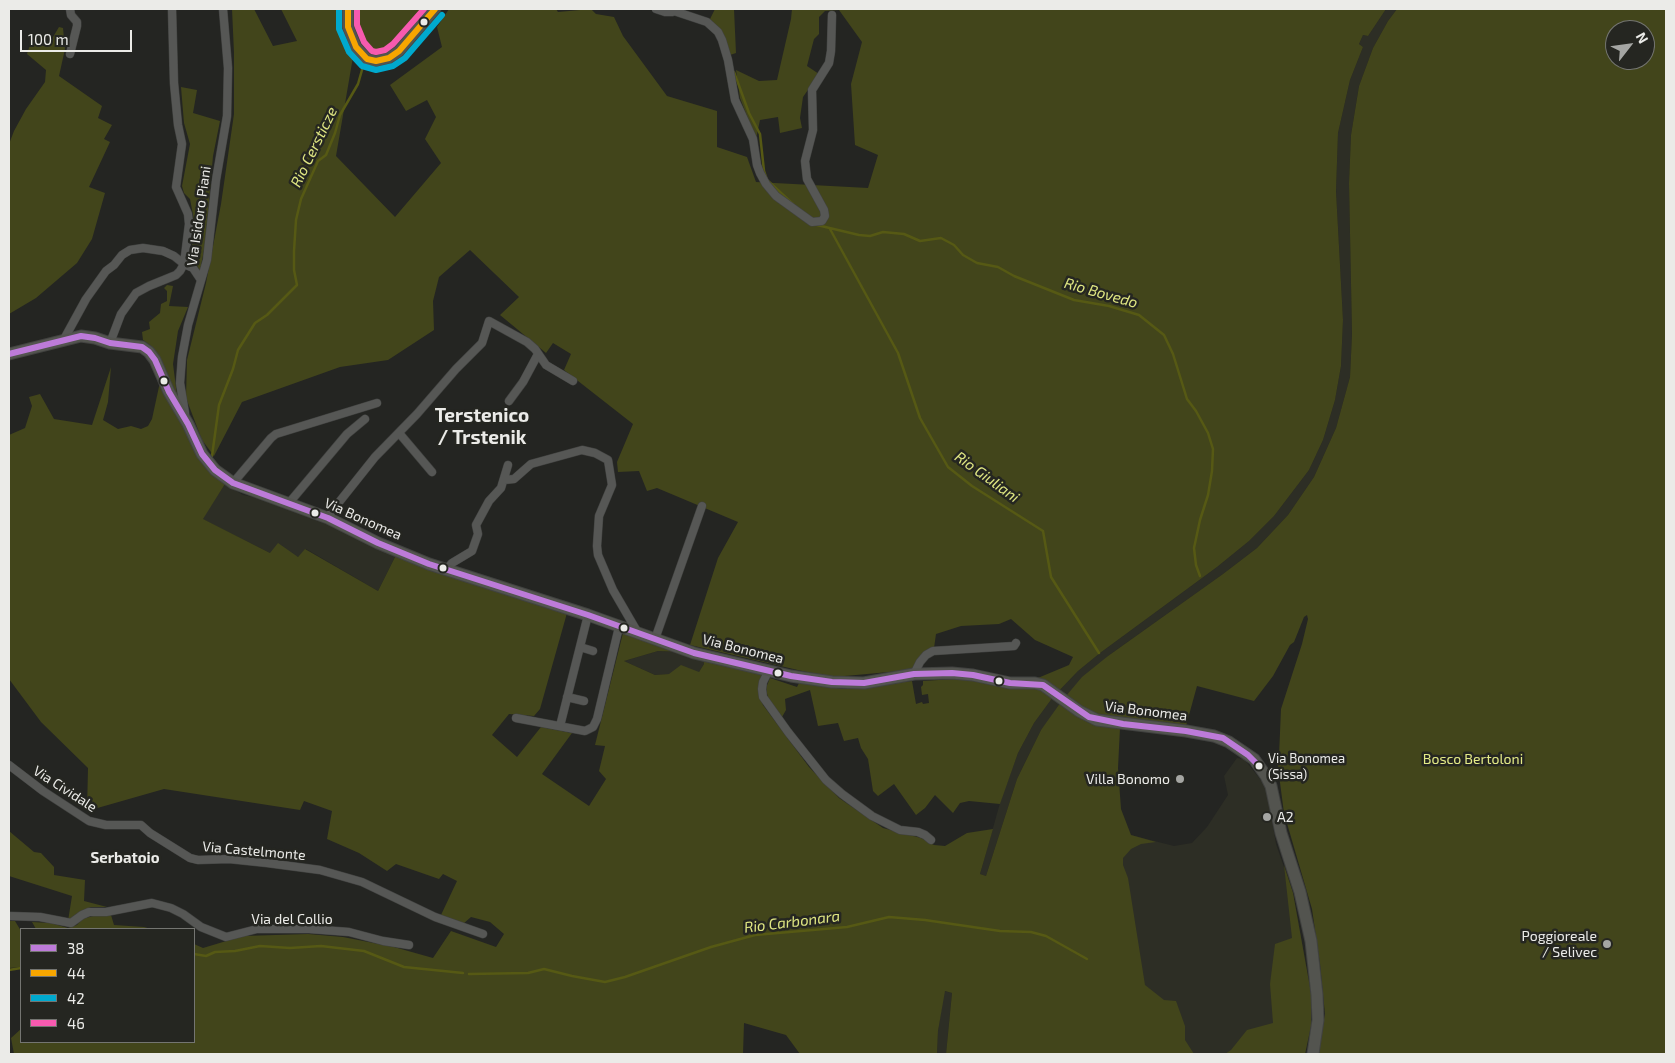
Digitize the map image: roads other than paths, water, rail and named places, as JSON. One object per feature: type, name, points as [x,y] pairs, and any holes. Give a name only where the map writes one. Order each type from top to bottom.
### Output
[{"type":"street","points":[[70,9],[71,15],[77,22],[70,54]]},
{"type":"street","points":[[110,343],[121,314],[136,293],[176,275],[184,264],[189,224],[188,214],[176,187],[182,144],[178,125],[173,73],[172,9]]},
{"type":"street","name":"Via Isidoro Piani","points":[[188,424],[180,387],[180,372],[185,338],[208,253],[216,180],[227,116],[228,68],[223,9]]},
{"type":"street","points":[[348,9],[348,27],[356,47],[367,59],[376,61],[389,58],[399,51],[435,9]]},
{"type":"street","points":[[656,9],[665,12],[676,10],[681,15],[707,22],[718,32],[728,60],[735,100],[753,139],[760,173],[776,196],[812,222],[822,221],[825,216],[824,210],[809,184],[804,161],[813,130],[812,90],[829,63],[832,14]]},
{"type":"street","points":[[63,341],[86,299],[106,271],[122,255],[134,248],[167,253],[193,268],[202,280]]},
{"type":"street","points":[[328,518],[375,457],[399,434],[456,369],[482,344],[488,321],[527,342],[546,365],[573,381]]},
{"type":"street","name":"Via Bonomea","points":[[9,354],[87,336],[110,343],[139,346],[148,352],[159,367],[169,392],[188,424],[202,454],[209,464],[233,483],[250,491],[328,518],[378,543],[429,564],[588,615],[694,653],[801,678],[846,683],[864,683],[914,674],[952,672],[1010,683],[1035,683],[1050,689],[1078,711],[1097,720],[1186,731],[1223,738],[1248,754],[1261,768],[1270,786],[1309,928],[1318,1020],[1313,1054]]},
{"type":"street","points":[[509,401],[523,382],[538,354]]},
{"type":"street","points":[[233,483],[276,434],[377,403]]},
{"type":"street","points":[[289,503],[347,434],[365,419]]},
{"type":"street","points":[[399,434],[432,472]]},
{"type":"street","points":[[504,480],[514,479],[531,464],[582,450],[595,453],[608,460],[612,485],[599,516],[596,546],[598,555],[617,598],[638,633]]},
{"type":"street","points":[[446,569],[452,563],[472,551],[478,534],[476,525],[484,508],[501,488],[508,465]]},
{"type":"street","points":[[655,639],[702,506]]},
{"type":"street","points":[[560,726],[588,615]]},
{"type":"street","points":[[516,718],[585,731],[593,727],[597,719],[619,627]]},
{"type":"street","points":[[914,674],[926,654],[933,651],[1014,646],[1016,643]]},
{"type":"street","points":[[580,647],[593,651]]},
{"type":"street","points":[[768,670],[763,682],[764,698],[826,780],[872,816],[900,830],[918,832],[931,840]]},
{"type":"street","points":[[567,697],[584,702]]},
{"type":"street","name":"Via Cividale","points":[[9,765],[43,791],[89,821],[106,826],[141,825]]},
{"type":"street","name":"Via Castelmonte","points":[[141,825],[150,833],[190,858],[198,860],[229,859],[267,862],[320,870],[362,882],[435,917],[483,934]]},
{"type":"street","name":"Via del Collio","points":[[9,916],[40,917],[72,923],[89,912],[106,912],[152,903],[170,908],[183,914],[201,927],[226,936],[257,929],[309,929],[349,932],[383,941],[409,944]]},
{"type":"waterway","name":"Rio Cersticze","points":[[212,456],[219,405],[238,350],[255,323],[267,315],[297,285],[294,270],[294,251],[296,220],[301,199],[318,161],[326,155],[340,115],[358,84],[364,63]]},
{"type":"waterway","name":"Rio Bovedo","points":[[734,72],[749,113],[760,134],[764,171],[767,180],[793,204]]},
{"type":"waterway","name":"Rio Bovedo","points":[[817,225],[859,235],[870,236],[883,232],[904,234],[920,241],[941,238],[954,245],[963,255],[977,263],[998,267],[1014,276],[1074,300],[1109,306],[1139,315],[1164,335],[1173,354],[1187,399],[1208,433],[1213,449],[1208,495],[1194,548],[1196,565],[1200,576]]},
{"type":"waterway","name":"Rio Giuliani","points":[[830,229],[898,353],[920,418],[948,467],[972,486],[1043,531],[1051,577],[1099,653]]},
{"type":"waterway","name":"Rio Carbonara","points":[[469,974],[528,973],[544,969],[605,982],[625,977],[711,947],[755,935],[847,927],[889,917],[925,920],[1000,931],[1031,932],[1046,936],[1087,959]]},
{"type":"waterway","name":"Rio Carbonara","points":[[195,954],[206,956],[215,952],[235,951],[260,946],[290,948],[321,946],[364,951],[404,967],[463,973]]},
{"type":"waterway","name":"Rio Carbonara","points":[[9,970],[20,968]]},
{"type":"place","name":"Via Bonomea (Sissa)","points":[[1259,766]]},
{"type":"place","name":"Villa Bonomo","points":[[1180,779]]},
{"type":"place","name":"A2","points":[[1267,817]]},
{"type":"place","name":"Poggioreale / Selivec","points":[[1607,944]]},
{"type":"district","name":"Terstenico / Trstenik","points":[[482,427]]},
{"type":"district","name":"Serbatoio","points":[[125,858]]},
{"type":"park label","name":"Bosco Bertoloni","points":[[1473,759]]}]
